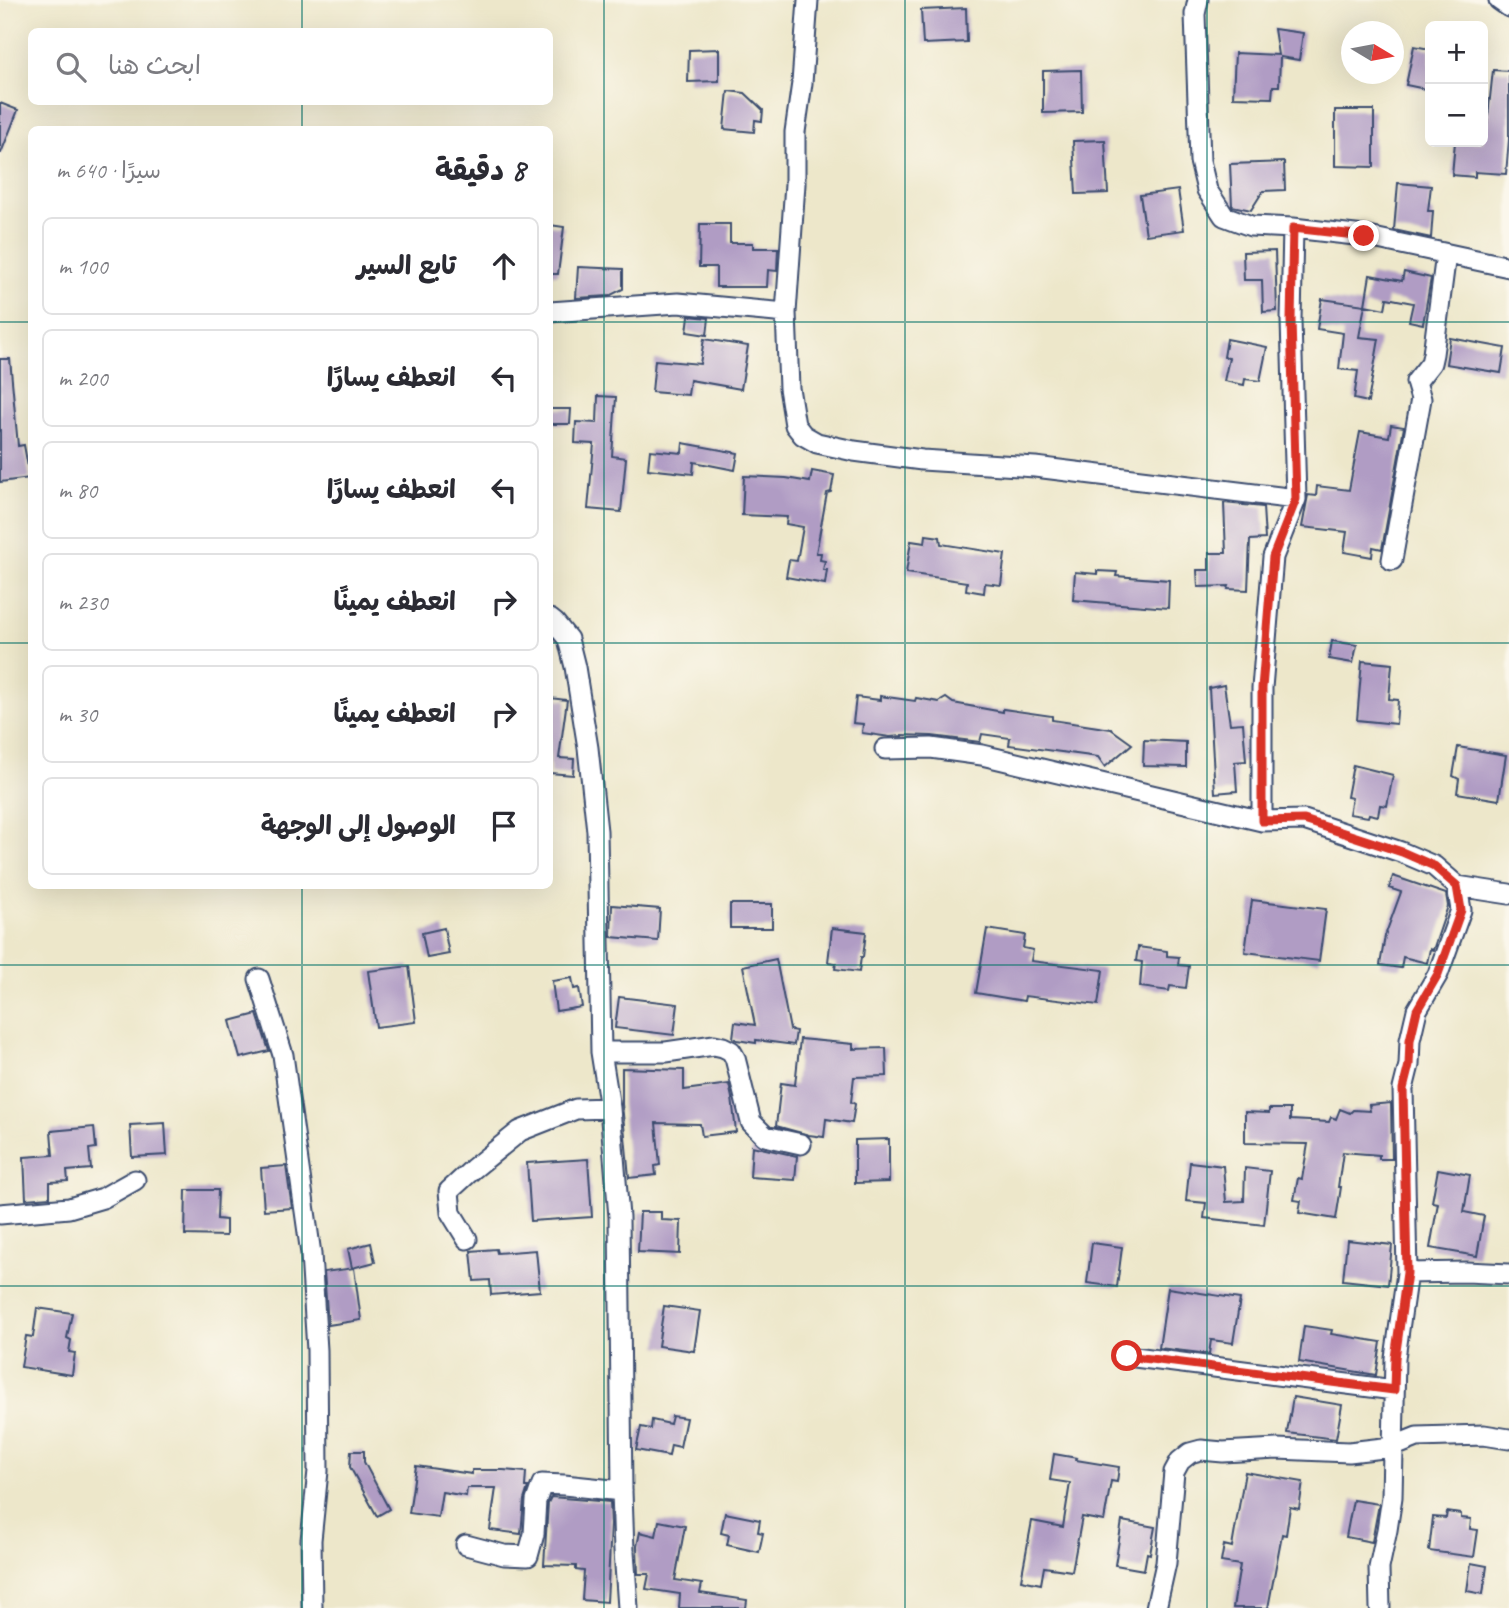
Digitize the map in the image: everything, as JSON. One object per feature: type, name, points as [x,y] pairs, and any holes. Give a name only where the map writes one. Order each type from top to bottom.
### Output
[{"type":"street","points":[[808,0],[802,83],[795,132],[795,184],[786,313],[789,388],[795,425],[803,435],[817,443],[854,451],[909,458],[1035,467],[1296,499]]},
{"type":"street","points":[[1198,0],[1195,15],[1200,161],[1207,190],[1224,216],[1251,226],[1364,236],[1509,267]]},
{"type":"street","points":[[1499,0],[1509,7]]},
{"type":"street","points":[[1262,821],[1262,688],[1273,557],[1296,499],[1291,320],[1293,228]]},
{"type":"street","points":[[1392,560],[1421,399],[1416,382],[1431,363],[1446,254]]},
{"type":"street","points":[[553,312],[678,303],[786,313]]},
{"type":"street","points":[[553,621],[568,639],[575,667],[588,748],[597,831],[601,1052],[610,1108],[620,1217],[622,1491],[628,1608]]},
{"type":"street","points":[[886,749],[931,748],[982,755],[1262,821],[1304,820],[1402,852],[1434,866],[1457,886],[1509,894]]},
{"type":"street","points":[[1380,1608],[1379,1568],[1392,1497],[1395,1358],[1407,1273],[1403,1089],[1417,1010],[1438,974],[1461,910],[1457,886]]},
{"type":"street","points":[[259,979],[282,1055],[311,1254],[317,1350],[318,1471],[311,1540],[312,1608]]},
{"type":"street","points":[[601,1052],[666,1052],[714,1045],[723,1047],[731,1051],[735,1058],[751,1122],[765,1136],[801,1143]]},
{"type":"street","points":[[467,1239],[450,1213],[449,1191],[473,1169],[520,1131],[576,1109],[610,1108]]},
{"type":"street","points":[[0,1214],[69,1208],[103,1198],[135,1180]]},
{"type":"street","points":[[1407,1273],[1509,1274]]},
{"type":"street","points":[[1127,1356],[1394,1390]]},
{"type":"street","points":[[1156,1608],[1166,1563],[1174,1472],[1180,1461],[1190,1453],[1201,1450],[1276,1449],[1349,1452],[1392,1447],[1417,1437],[1484,1435],[1509,1439]]},
{"type":"street","points":[[466,1545],[504,1555],[528,1556],[534,1534],[536,1501],[542,1484],[622,1491]]},
{"type":"building","points":[[966,8],[967,42],[923,44],[921,10]]},
{"type":"building","points":[[1274,29],[1303,33],[1299,60],[1280,57],[1279,86],[1273,86],[1272,98],[1233,97],[1235,53],[1278,55]]},
{"type":"building","points":[[1414,46],[1425,48],[1425,89],[1406,85]]},
{"type":"building","points":[[719,49],[719,81],[688,82],[689,50]]},
{"type":"building","points":[[1081,70],[1082,112],[1043,113],[1043,71]]},
{"type":"building","points":[[1493,70],[1509,71],[1506,174],[1475,172],[1475,177],[1452,175],[1455,147],[1488,147]]},
{"type":"building","points":[[728,91],[745,93],[763,110],[762,121],[755,120],[754,132],[724,129]]},
{"type":"building","points":[[0,103],[18,110],[1,153],[0,153]]},
{"type":"building","points":[[1335,110],[1374,110],[1374,167],[1335,166]]},
{"type":"building","points":[[1105,140],[1108,193],[1076,194],[1073,141]]},
{"type":"building","points":[[1284,162],[1285,190],[1263,191],[1251,210],[1232,206],[1230,164]]},
{"type":"building","points":[[1398,183],[1431,186],[1428,211],[1433,211],[1431,238],[1394,230]]},
{"type":"building","points":[[1178,190],[1184,230],[1146,235],[1140,195]]},
{"type":"building","points":[[700,224],[730,224],[730,243],[753,243],[753,248],[778,248],[777,271],[768,270],[767,287],[716,287],[716,267],[699,267]]},
{"type":"building","points":[[553,225],[564,227],[558,274],[553,274]]},
{"type":"building","points":[[1275,251],[1277,311],[1263,312],[1262,280],[1244,280],[1243,252]]},
{"type":"building","points":[[578,267],[623,269],[623,289],[609,296],[576,298]]},
{"type":"building","points":[[1404,272],[1431,278],[1423,324],[1409,321],[1413,303],[1387,298],[1385,309],[1365,305],[1370,275],[1402,281]]},
{"type":"building","points":[[1322,299],[1365,305],[1359,337],[1379,339],[1368,402],[1354,399],[1358,371],[1339,369],[1343,333],[1317,329]]},
{"type":"building","points":[[689,316],[709,318],[707,335],[687,332]]},
{"type":"building","points":[[1450,338],[1505,348],[1501,373],[1446,364]]},
{"type":"building","points":[[704,339],[748,346],[741,389],[690,380],[688,395],[652,392],[655,360],[700,364]]},
{"type":"building","points":[[1227,339],[1267,347],[1260,381],[1245,379],[1244,385],[1224,381],[1229,358],[1224,357]]},
{"type":"building","points":[[0,359],[10,359],[18,446],[24,445],[28,478],[0,482]]},
{"type":"building","points":[[598,396],[616,397],[612,456],[626,458],[621,512],[588,509],[594,444],[575,443],[576,422],[597,423]]},
{"type":"building","points":[[553,409],[571,409],[570,424],[553,424]]},
{"type":"building","points":[[1391,425],[1404,427],[1382,549],[1373,547],[1372,557],[1344,552],[1347,532],[1302,527],[1308,495],[1316,496],[1317,486],[1349,490],[1360,432],[1389,437]]},
{"type":"building","points":[[683,443],[738,453],[735,470],[694,462],[693,474],[648,469],[650,450],[682,453]]},
{"type":"building","points":[[812,471],[834,475],[831,492],[827,493],[816,553],[821,553],[820,560],[825,561],[825,584],[786,577],[789,560],[797,561],[803,527],[786,524],[787,517],[742,515],[744,476],[810,482]]},
{"type":"building","points":[[1224,503],[1263,507],[1265,539],[1250,540],[1248,590],[1228,589],[1229,586],[1198,587],[1197,570],[1209,570],[1209,553],[1226,553]]},
{"type":"building","points":[[926,535],[940,537],[941,544],[1005,554],[1001,585],[985,583],[984,593],[966,590],[967,582],[906,573],[911,541],[925,543]]},
{"type":"building","points":[[1097,571],[1117,572],[1116,576],[1169,580],[1168,608],[1073,600],[1075,572],[1097,574]]},
{"type":"building","points":[[1332,641],[1357,645],[1353,663],[1329,659]]},
{"type":"building","points":[[1362,661],[1392,664],[1389,699],[1398,700],[1396,724],[1357,720]]},
{"type":"building","points":[[1224,685],[1230,724],[1243,723],[1246,761],[1235,762],[1237,791],[1215,793],[1209,688]]},
{"type":"building","points":[[880,696],[939,702],[946,698],[953,703],[1003,712],[1003,709],[1052,716],[1052,720],[1111,729],[1132,744],[1105,767],[1098,757],[1009,745],[1010,738],[982,734],[980,742],[932,736],[890,737],[862,733],[863,724],[853,723],[856,697],[880,700]]},
{"type":"building","points":[[553,698],[567,700],[559,758],[574,759],[573,775],[553,773]]},
{"type":"building","points":[[1144,740],[1186,742],[1186,767],[1143,766]]},
{"type":"building","points":[[1458,747],[1506,755],[1499,800],[1457,793],[1459,779],[1453,776]]},
{"type":"building","points":[[1353,765],[1393,775],[1387,806],[1380,805],[1378,816],[1349,814],[1352,798],[1347,797]]},
{"type":"building","points":[[1393,876],[1446,894],[1448,906],[1427,963],[1403,957],[1401,968],[1380,965],[1385,936],[1401,892],[1389,888]]},
{"type":"building","points":[[1252,900],[1326,909],[1319,961],[1245,952]]},
{"type":"building","points":[[730,904],[772,904],[772,928],[730,928]]},
{"type":"building","points":[[612,905],[660,909],[658,941],[611,937]]},
{"type":"building","points":[[444,928],[449,954],[427,958],[422,933]]},
{"type":"building","points":[[832,928],[866,932],[859,972],[835,969],[836,963],[828,962]]},
{"type":"building","points":[[987,929],[1025,935],[1023,948],[1033,950],[1031,961],[1103,970],[1098,1005],[1025,996],[1024,1001],[976,993]]},
{"type":"building","points":[[1138,947],[1167,951],[1167,956],[1179,957],[1178,965],[1189,966],[1186,988],[1170,986],[1169,991],[1140,987],[1142,962],[1136,961]]},
{"type":"building","points":[[776,959],[790,1030],[796,1031],[794,1045],[756,1040],[756,1043],[733,1038],[735,1022],[755,1025],[743,966]]},
{"type":"building","points":[[409,966],[416,1022],[376,1027],[368,971]]},
{"type":"building","points":[[572,978],[574,989],[579,988],[582,1007],[556,1011],[552,981]]},
{"type":"building","points":[[619,997],[678,1004],[674,1035],[615,1028]]},
{"type":"building","points":[[257,1014],[269,1051],[240,1058],[230,1021]]},
{"type":"building","points":[[800,1039],[853,1044],[853,1049],[886,1048],[887,1076],[854,1077],[851,1102],[855,1104],[852,1123],[826,1119],[824,1137],[776,1126],[781,1083],[795,1085]]},
{"type":"building","points":[[622,1068],[684,1070],[684,1090],[729,1084],[736,1132],[702,1136],[700,1124],[656,1123],[660,1165],[655,1166],[656,1175],[629,1178],[622,1104]]},
{"type":"building","points":[[1391,1103],[1392,1159],[1379,1159],[1379,1155],[1343,1152],[1336,1219],[1299,1213],[1301,1201],[1294,1200],[1298,1178],[1302,1179],[1308,1144],[1245,1143],[1245,1112],[1269,1113],[1269,1109],[1290,1109],[1290,1120],[1329,1122],[1331,1117],[1336,1119],[1340,1109],[1350,1113],[1353,1110],[1370,1111],[1369,1105]]},
{"type":"building","points":[[165,1123],[167,1155],[132,1157],[130,1125]]},
{"type":"building","points":[[94,1127],[96,1148],[89,1149],[91,1169],[67,1171],[68,1181],[50,1182],[50,1197],[26,1199],[24,1157],[53,1155],[51,1131]]},
{"type":"building","points":[[889,1139],[889,1182],[855,1183],[855,1140]]},
{"type":"building","points":[[752,1146],[797,1156],[795,1180],[750,1177]]},
{"type":"building","points":[[588,1159],[592,1217],[531,1221],[527,1163]]},
{"type":"building","points":[[1190,1162],[1223,1166],[1226,1202],[1244,1201],[1245,1168],[1270,1171],[1264,1225],[1204,1218],[1206,1203],[1186,1201]]},
{"type":"building","points":[[286,1166],[292,1208],[264,1210],[261,1168]]},
{"type":"building","points":[[1438,1169],[1470,1175],[1464,1212],[1484,1216],[1477,1256],[1430,1248],[1438,1203],[1432,1202]]},
{"type":"building","points":[[186,1190],[218,1190],[217,1219],[226,1220],[226,1236],[185,1235]]},
{"type":"building","points":[[640,1212],[661,1212],[661,1220],[681,1221],[680,1254],[638,1252]]},
{"type":"building","points":[[1347,1240],[1392,1245],[1388,1285],[1343,1280]]},
{"type":"building","points":[[371,1243],[375,1262],[352,1268],[348,1249]]},
{"type":"building","points":[[1092,1243],[1122,1247],[1117,1287],[1087,1283]]},
{"type":"building","points":[[496,1249],[497,1253],[536,1250],[540,1291],[491,1295],[490,1280],[474,1281],[471,1251]]},
{"type":"building","points":[[354,1268],[361,1320],[328,1325],[324,1272]]},
{"type":"building","points":[[1168,1288],[1240,1299],[1233,1343],[1211,1340],[1209,1354],[1159,1348]]},
{"type":"building","points":[[664,1306],[700,1311],[694,1351],[658,1346]]},
{"type":"building","points":[[37,1308],[72,1313],[67,1338],[71,1340],[69,1352],[75,1353],[72,1375],[21,1367],[26,1336],[33,1337]]},
{"type":"building","points":[[1304,1326],[1332,1330],[1331,1334],[1381,1342],[1376,1375],[1299,1362]]},
{"type":"building","points":[[1293,1397],[1342,1405],[1336,1439],[1287,1433]]},
{"type":"building","points":[[672,1416],[686,1418],[680,1447],[671,1445],[669,1456],[636,1450],[641,1427],[651,1429],[652,1420],[670,1424]]},
{"type":"building","points":[[351,1451],[364,1451],[364,1462],[389,1509],[377,1516],[350,1467]]},
{"type":"building","points":[[1054,1454],[1119,1467],[1117,1482],[1111,1481],[1104,1521],[1082,1517],[1072,1571],[1044,1567],[1041,1584],[1021,1580],[1032,1521],[1063,1527],[1070,1483],[1050,1480]]},
{"type":"building","points":[[416,1466],[472,1474],[472,1470],[526,1472],[525,1487],[528,1487],[521,1534],[490,1530],[496,1488],[467,1488],[466,1496],[442,1492],[438,1517],[409,1513]]},
{"type":"building","points":[[1245,1472],[1303,1482],[1299,1509],[1290,1507],[1286,1535],[1282,1534],[1268,1608],[1233,1608],[1240,1565],[1221,1562],[1224,1545],[1232,1547]]},
{"type":"building","points":[[551,1497],[610,1502],[607,1602],[582,1600],[584,1571],[576,1570],[576,1566],[544,1565],[548,1503]]},
{"type":"building","points":[[1353,1500],[1379,1504],[1372,1542],[1346,1537]]},
{"type":"building","points":[[1447,1512],[1471,1519],[1470,1529],[1478,1530],[1474,1557],[1429,1551],[1433,1517],[1446,1518]]},
{"type":"building","points":[[725,1513],[760,1520],[758,1532],[763,1533],[759,1552],[727,1545],[729,1535],[721,1533]]},
{"type":"building","points":[[659,1521],[685,1526],[675,1580],[702,1584],[700,1593],[747,1600],[746,1608],[679,1608],[680,1594],[646,1589],[649,1574],[638,1574],[637,1546],[640,1532],[656,1536]]},
{"type":"building","points":[[1122,1521],[1155,1527],[1144,1570],[1115,1565]]},
{"type":"building","points":[[1471,1563],[1487,1566],[1483,1594],[1467,1591]]},
{"type":"route","points":[[1127,1356],[1394,1390],[1395,1358],[1407,1273],[1403,1089],[1417,1010],[1438,974],[1461,910],[1457,886],[1434,866],[1402,852],[1304,820],[1262,821],[1262,688],[1273,557],[1296,499],[1291,320],[1293,228],[1364,236]]}]
